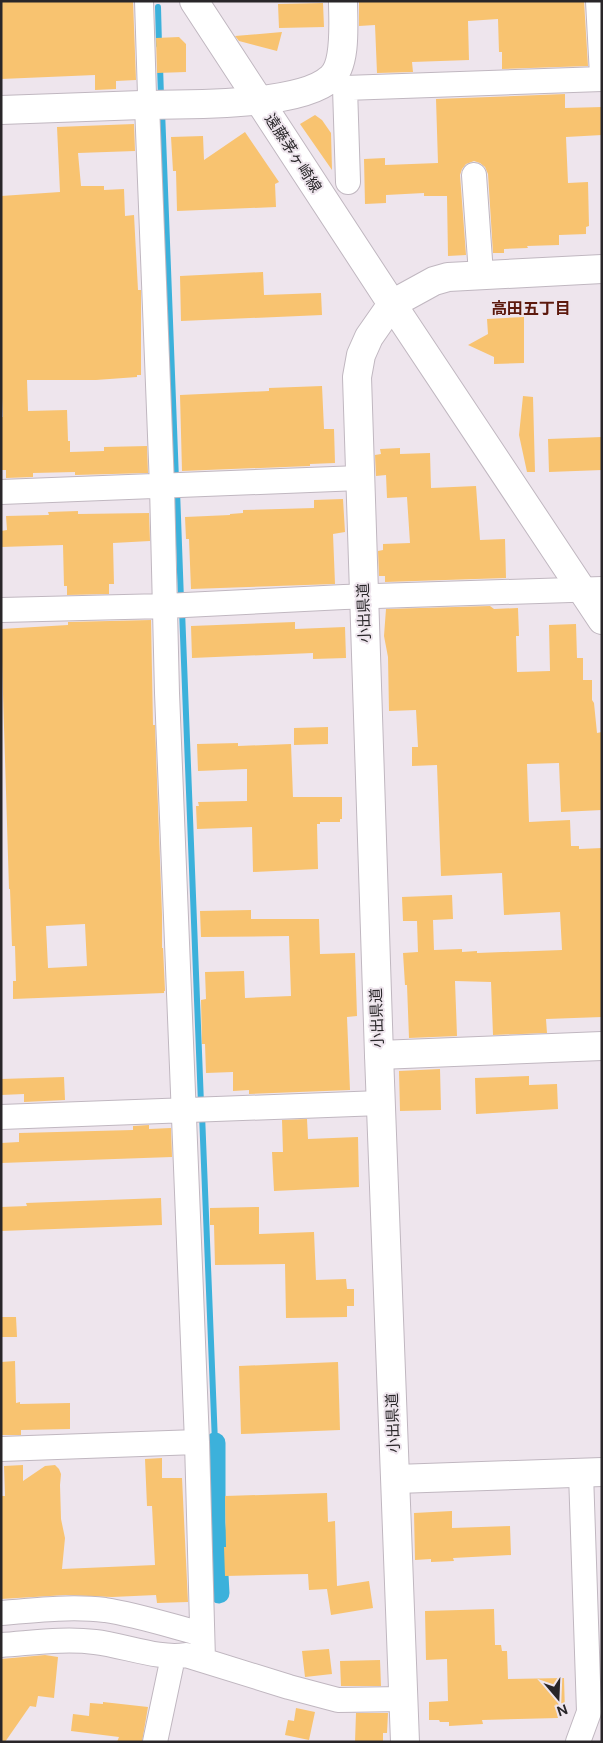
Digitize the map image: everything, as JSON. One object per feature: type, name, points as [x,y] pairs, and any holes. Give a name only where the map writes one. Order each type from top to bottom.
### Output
[{"type":"main road","name":"遠藤茅ヶ崎線","points":[[194,1],[392,304],[592,589],[602,620]]},
{"type":"main road","points":[[1,110],[153,102],[258,100],[339,83],[344,33],[343,1]]},
{"type":"main road","points":[[392,304],[434,281],[448,276],[602,269]]},
{"type":"main road","name":"小出県道","points":[[392,304],[369,337],[361,355],[357,377],[379,1055],[405,1742]]},
{"type":"main road","points":[[379,1055],[602,1046]]},
{"type":"main road","points":[[396,1479],[592,1473]]},
{"type":"street","points":[[144,1],[153,102],[174,605],[167,693],[192,1110],[202,1660]]},
{"type":"street","points":[[598,1],[602,75]]},
{"type":"street","points":[[348,182],[339,83],[602,79]]},
{"type":"street","points":[[474,174],[481,274]]},
{"type":"street","points":[[1,492],[360,478]]},
{"type":"street","points":[[1,610],[592,589]]},
{"type":"street","points":[[1,1117],[381,1104]]},
{"type":"street","points":[[1,1449],[197,1442]]},
{"type":"street","points":[[578,1742],[588,1712],[592,1473]]},
{"type":"street","points":[[1,1613],[70,1609],[104,1610],[202,1634]]},
{"type":"street","points":[[1,1645],[92,1641],[120,1645],[173,1657],[186,1655],[289,1688],[338,1700],[404,1700]]},
{"type":"street","points":[[155,1742],[173,1657]]},
{"type":"building","points":[[1,1],[133,1],[136,80],[116,81],[116,89],[95,90],[95,75],[1,79]]},
{"type":"building","points":[[359,1],[584,1],[588,66],[502,69],[502,52],[499,52],[498,19],[468,21],[469,60],[412,62],[413,72],[377,73],[375,25],[359,26]]},
{"type":"building","points":[[323,3],[324,27],[279,28],[278,4]]},
{"type":"building","points":[[282,32],[277,51],[239,41],[235,36]]},
{"type":"building","points":[[179,37],[186,44],[186,72],[157,73],[156,38]]},
{"type":"building","points":[[565,94],[565,108],[602,107],[602,135],[566,137],[568,183],[588,182],[589,226],[586,227],[586,234],[559,235],[559,245],[527,246],[528,248],[504,249],[504,253],[493,253],[488,174],[485,167],[474,161],[466,164],[460,175],[466,255],[448,256],[447,196],[424,196],[424,193],[386,195],[386,203],[365,204],[364,159],[385,158],[385,165],[438,163],[436,99]]},
{"type":"building","points":[[315,115],[322,120],[331,133],[332,170],[300,124]]},
{"type":"building","points":[[134,124],[135,151],[78,153],[81,186],[104,186],[104,190],[124,189],[125,216],[134,215],[138,290],[141,290],[141,375],[137,375],[137,377],[96,380],[27,380],[28,411],[67,410],[70,452],[104,451],[104,447],[147,446],[148,473],[75,475],[75,472],[33,473],[33,477],[6,478],[6,470],[1,470],[1,417],[3,417],[1,379],[1,196],[60,192],[57,127]]},
{"type":"building","points":[[245,132],[279,182],[275,184],[276,207],[177,211],[176,171],[173,171],[171,137],[203,136],[204,160]]},
{"type":"building","points":[[263,272],[264,295],[321,293],[322,315],[181,321],[180,276]]},
{"type":"building","points":[[524,317],[524,363],[494,364],[494,357],[468,345],[488,334],[487,319]]},
{"type":"building","points":[[322,386],[324,429],[334,429],[335,463],[310,464],[310,466],[182,471],[180,395],[269,391],[269,388]]},
{"type":"building","points":[[523,396],[533,397],[535,472],[527,472],[519,435]]},
{"type":"building","points":[[602,437],[602,470],[549,472],[548,439]]},
{"type":"building","points":[[400,448],[400,454],[430,453],[431,488],[476,486],[480,540],[505,539],[506,578],[385,582],[385,576],[379,576],[378,551],[383,550],[383,544],[410,543],[407,497],[387,498],[386,475],[376,476],[375,455],[381,454],[380,449]]},
{"type":"building","points":[[343,499],[345,532],[333,534],[335,584],[191,589],[189,539],[186,539],[185,517],[230,515],[243,513],[243,510],[314,508],[314,500]]},
{"type":"building","points":[[78,511],[78,514],[149,513],[150,541],[113,543],[114,584],[109,584],[109,594],[67,595],[67,586],[64,586],[63,545],[1,547],[1,531],[7,530],[6,516],[49,515],[48,512]]},
{"type":"building","points":[[490,606],[494,609],[518,608],[519,636],[516,636],[517,672],[550,671],[549,625],[576,624],[577,658],[583,658],[583,680],[592,680],[592,700],[594,703],[597,733],[602,732],[602,810],[561,812],[559,763],[527,764],[529,822],[570,820],[571,846],[579,846],[579,849],[602,848],[602,1017],[546,1019],[547,1033],[493,1035],[491,982],[455,981],[457,1036],[409,1038],[407,985],[405,985],[403,953],[418,952],[417,921],[403,921],[402,897],[452,895],[453,919],[433,920],[434,950],[462,949],[462,952],[477,951],[477,953],[562,950],[560,912],[504,915],[502,873],[441,876],[437,765],[412,766],[412,747],[418,747],[416,710],[389,711],[388,657],[384,636],[386,609]]},
{"type":"building","points":[[151,620],[153,725],[155,725],[164,993],[13,999],[13,981],[16,981],[15,946],[12,946],[9,889],[1,629],[68,625],[68,622]],"holes":[[[85,924],[87,966],[48,968],[46,926]]]},
{"type":"building","points":[[295,622],[295,629],[345,627],[346,658],[313,659],[313,653],[192,658],[191,626]]},
{"type":"building","points":[[328,727],[328,744],[294,745],[294,728]]},
{"type":"building","points":[[238,743],[238,746],[291,744],[293,797],[342,797],[342,819],[340,819],[340,822],[320,822],[320,824],[317,824],[318,869],[253,872],[252,827],[197,829],[196,806],[199,806],[198,802],[247,801],[247,769],[198,771],[197,744]]},
{"type":"building","points":[[251,910],[251,919],[319,919],[320,954],[355,953],[357,1016],[347,1017],[350,1090],[249,1094],[249,1090],[233,1091],[233,1072],[206,1073],[205,1044],[202,1044],[201,1000],[206,999],[205,972],[244,971],[245,998],[291,996],[289,936],[201,937],[200,911]]},
{"type":"building","points":[[440,1069],[441,1110],[400,1111],[399,1071]]},
{"type":"building","points":[[529,1076],[529,1085],[557,1084],[558,1109],[476,1114],[475,1078]]},
{"type":"building","points":[[64,1077],[65,1100],[24,1102],[24,1094],[1,1095],[1,1079]]},
{"type":"building","points":[[307,1119],[308,1139],[358,1137],[359,1187],[274,1191],[272,1152],[283,1152],[282,1120]]},
{"type":"building","points":[[149,1125],[149,1129],[171,1128],[172,1157],[1,1163],[1,1143],[19,1142],[19,1133],[133,1130],[133,1126]]},
{"type":"building","points":[[161,1198],[162,1225],[1,1231],[1,1207],[27,1206],[26,1203]]},
{"type":"building","points":[[259,1207],[259,1234],[314,1232],[316,1280],[346,1279],[347,1289],[354,1289],[354,1306],[347,1306],[347,1317],[286,1318],[285,1264],[215,1265],[214,1225],[210,1225],[210,1208]]},
{"type":"building","points":[[1,1317],[16,1317],[17,1337],[1,1337]]},
{"type":"building","points":[[15,1361],[16,1403],[70,1403],[70,1429],[21,1430],[21,1435],[1,1435],[1,1362]]},
{"type":"building","points":[[338,1362],[340,1430],[241,1434],[239,1366]]},
{"type":"building","points":[[162,1458],[162,1478],[182,1478],[188,1602],[157,1603],[156,1595],[112,1597],[66,1595],[1,1599],[1,1496],[5,1496],[4,1466],[23,1465],[23,1481],[45,1466],[55,1465],[59,1469],[61,1474],[61,1519],[65,1538],[62,1569],[155,1565],[152,1506],[147,1506],[145,1459]]},
{"type":"building","points":[[327,1493],[328,1522],[335,1521],[337,1586],[369,1581],[373,1608],[331,1615],[327,1589],[309,1590],[308,1574],[225,1576],[225,1496]]},
{"type":"building","points":[[452,1511],[452,1528],[510,1526],[511,1555],[453,1558],[454,1561],[431,1562],[431,1559],[415,1560],[414,1513]]},
{"type":"building","points":[[494,1609],[495,1645],[501,1645],[502,1651],[507,1651],[508,1679],[564,1678],[565,1713],[557,1714],[558,1718],[482,1720],[483,1724],[449,1726],[449,1722],[429,1720],[429,1702],[448,1701],[447,1659],[426,1660],[425,1611]]},
{"type":"building","points":[[329,1649],[332,1674],[305,1677],[302,1651]]},
{"type":"building","points":[[45,1655],[58,1657],[54,1698],[38,1696],[36,1707],[30,1706],[5,1742],[1,1742],[1,1659]]},
{"type":"building","points":[[380,1660],[381,1686],[341,1686],[340,1661]]},
{"type":"building","points":[[103,1702],[148,1707],[142,1742],[117,1742],[119,1737],[71,1731],[73,1714],[89,1716],[90,1703],[103,1704]]},
{"type":"building","points":[[296,1708],[315,1712],[309,1740],[285,1735],[288,1720],[294,1721]]},
{"type":"building","points":[[356,1713],[388,1713],[387,1733],[383,1733],[383,1742],[355,1742]]},
{"type":"waterway","points":[[158,7],[159,45]]},
{"type":"waterway","points":[[160,65],[161,97]]},
{"type":"waterway","points":[[162,110],[176,480]]},
{"type":"waterway","points":[[177,490],[181,600]]},
{"type":"waterway","points":[[182,610],[201,1104]]},
{"type":"waterway","points":[[202,1114],[215,1443]]},
{"type":"waterway","points":[[215,1443],[215,1522],[219,1593]]},
{"type":"district","name":"高田五丁目","points":[[531,308]]}]
